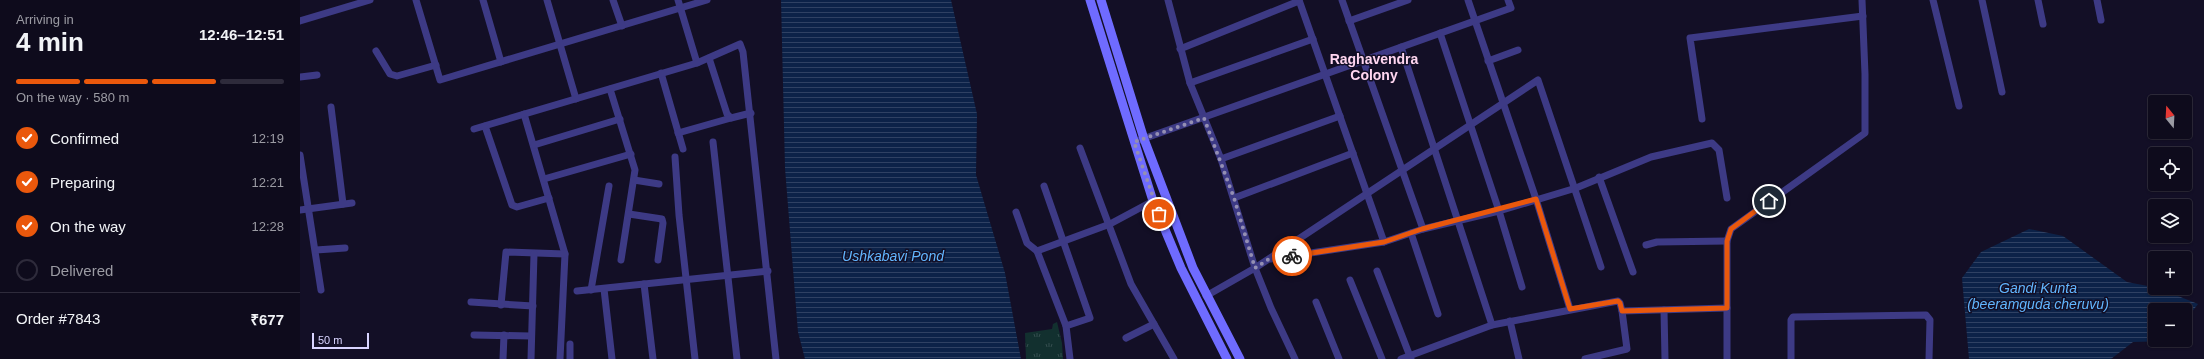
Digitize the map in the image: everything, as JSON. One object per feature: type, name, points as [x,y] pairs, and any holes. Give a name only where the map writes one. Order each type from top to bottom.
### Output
[{"type":"main road","points":[[1090,0],[1153,201],[1182,268],[1227,359]]},
{"type":"main road","points":[[1101,0],[1144,138],[1190,260],[1206,296],[1240,359]]},
{"type":"street","points":[[300,21],[370,0]]},
{"type":"street","points":[[416,0],[440,80],[707,0]]},
{"type":"street","points":[[483,0],[501,62]]},
{"type":"street","points":[[547,0],[576,99]]},
{"type":"street","points":[[613,0],[622,26]]},
{"type":"street","points":[[678,0],[697,63]]},
{"type":"street","points":[[1168,0],[1190,83],[1221,158],[1255,268],[1294,359]]},
{"type":"street","points":[[1180,49],[1299,0],[1384,242]]},
{"type":"street","points":[[1342,0],[1422,229]]},
{"type":"street","points":[[1349,21],[1408,0]]},
{"type":"street","points":[[1468,0],[1536,199],[1570,309]]},
{"type":"street","points":[[1134,142],[1511,8],[1508,0]]},
{"type":"street","points":[[1727,359],[1727,241],[1733,226],[1865,133],[1865,74],[1862,0]]},
{"type":"street","points":[[1933,0],[1958,106]]},
{"type":"street","points":[[1982,0],[2002,92]]},
{"type":"street","points":[[2038,0],[2043,24]]},
{"type":"street","points":[[2097,0],[2101,20]]},
{"type":"street","points":[[1702,119],[1690,38],[1862,16]]},
{"type":"street","points":[[1440,33],[1500,210],[1522,287]]},
{"type":"street","points":[[1190,83],[1313,39]]},
{"type":"street","points":[[474,129],[697,63],[740,44],[743,52],[751,113],[776,359]]},
{"type":"street","points":[[1401,47],[1459,220],[1492,325]]},
{"type":"street","points":[[1488,61],[1518,50]]},
{"type":"street","points":[[376,51],[390,74],[397,76],[436,65]]},
{"type":"street","points":[[709,58],[727,114],[731,118]]},
{"type":"street","points":[[300,77],[317,74]]},
{"type":"street","points":[[661,74],[683,148]]},
{"type":"street","points":[[1206,296],[1269,259],[1538,80],[1576,188],[1601,267]]},
{"type":"street","points":[[610,89],[635,170],[621,260]]},
{"type":"street","points":[[331,107],[343,204]]},
{"type":"street","points":[[678,133],[751,113]]},
{"type":"street","points":[[524,114],[565,254],[560,359]]},
{"type":"street","points":[[1221,158],[1340,116]]},
{"type":"street","points":[[534,145],[620,119]]},
{"type":"street","points":[[486,126],[512,205],[517,207],[549,198]]},
{"type":"street","points":[[714,142],[737,359]]},
{"type":"street","points":[[1269,259],[1384,242],[1422,229],[1500,210],[1576,188],[1651,156],[1712,144],[1718,150],[1727,198]]},
{"type":"street","points":[[1080,148],[1110,224],[1131,284],[1154,324],[1171,358]]},
{"type":"street","points":[[1234,198],[1353,153]]},
{"type":"street","points":[[544,179],[631,154]]},
{"type":"street","points":[[300,155],[316,250],[321,290]]},
{"type":"street","points":[[675,157],[679,215],[695,359]]},
{"type":"street","points":[[1599,177],[1633,272]]},
{"type":"street","points":[[634,180],[659,184]]},
{"type":"street","points":[[591,290],[609,186]]},
{"type":"street","points":[[1044,186],[1090,318],[1066,326]]},
{"type":"street","points":[[1037,251],[1110,224],[1153,201]]},
{"type":"street","points":[[300,210],[352,203]]},
{"type":"street","points":[[1016,212],[1027,243],[1037,251],[1066,326],[1070,359]]},
{"type":"street","points":[[629,214],[662,219],[658,260]]},
{"type":"street","points":[[1411,233],[1438,314]]},
{"type":"street","points":[[1646,244],[1657,242],[1727,241]]},
{"type":"street","points":[[316,250],[345,248]]},
{"type":"street","points":[[501,305],[506,252],[565,254]]},
{"type":"street","points":[[531,359],[534,254]]},
{"type":"street","points":[[577,291],[728,276],[768,270]]},
{"type":"street","points":[[1376,271],[1410,357]]},
{"type":"street","points":[[1350,280],[1382,359]]},
{"type":"street","points":[[644,284],[653,359]]},
{"type":"street","points":[[604,289],[612,359]]},
{"type":"street","points":[[1401,359],[1410,357],[1492,325],[1618,301],[1622,311],[1626,349],[1585,359]]},
{"type":"street","points":[[472,302],[532,306]]},
{"type":"street","points":[[1316,302],[1339,359]]},
{"type":"street","points":[[1622,311],[1727,308]]},
{"type":"street","points":[[1664,310],[1665,359]]},
{"type":"street","points":[[1792,359],[1790,320],[1793,317],[1926,315],[1930,320],[1929,359]]},
{"type":"street","points":[[1510,321],[1519,359]]},
{"type":"street","points":[[1126,338],[1154,324]]},
{"type":"street","points":[[474,335],[531,336]]},
{"type":"street","points":[[503,359],[504,335]]},
{"type":"street","points":[[570,344],[570,359]]},
{"type":"green space","points":[[1057,322],[1062,343],[1063,359],[1026,359],[1025,333],[1052,329],[1053,324]]},
{"type":"water","name":"Ushkabavi Pond","points":[[781,0],[951,0],[977,114],[976,175],[1005,273],[1021,359],[805,359],[798,332],[785,168]]},
{"type":"water","name":"Gandi Kunta (beeramguda cheruvu)","points":[[2029,229],[2063,236],[2127,282],[2148,286],[2148,295],[2176,295],[2198,304],[2192,312],[2192,303],[2148,303],[2148,342],[2133,342],[2111,359],[1969,359],[1962,278],[1981,252]]},
{"type":"way so far","points":[[1159,214],[1153,201],[1134,142],[1204,118],[1221,158],[1255,268],[1269,259],[1292,256]]},
{"type":"district","name":"Raghavendra Colony","points":[[1374,68]]},
{"type":"route","points":[[1292,256],[1384,242],[1422,229],[1500,210],[1536,199],[1570,309],[1618,301],[1622,311],[1727,308],[1727,241],[1731,229],[1733,226],[1769,201]]}]
